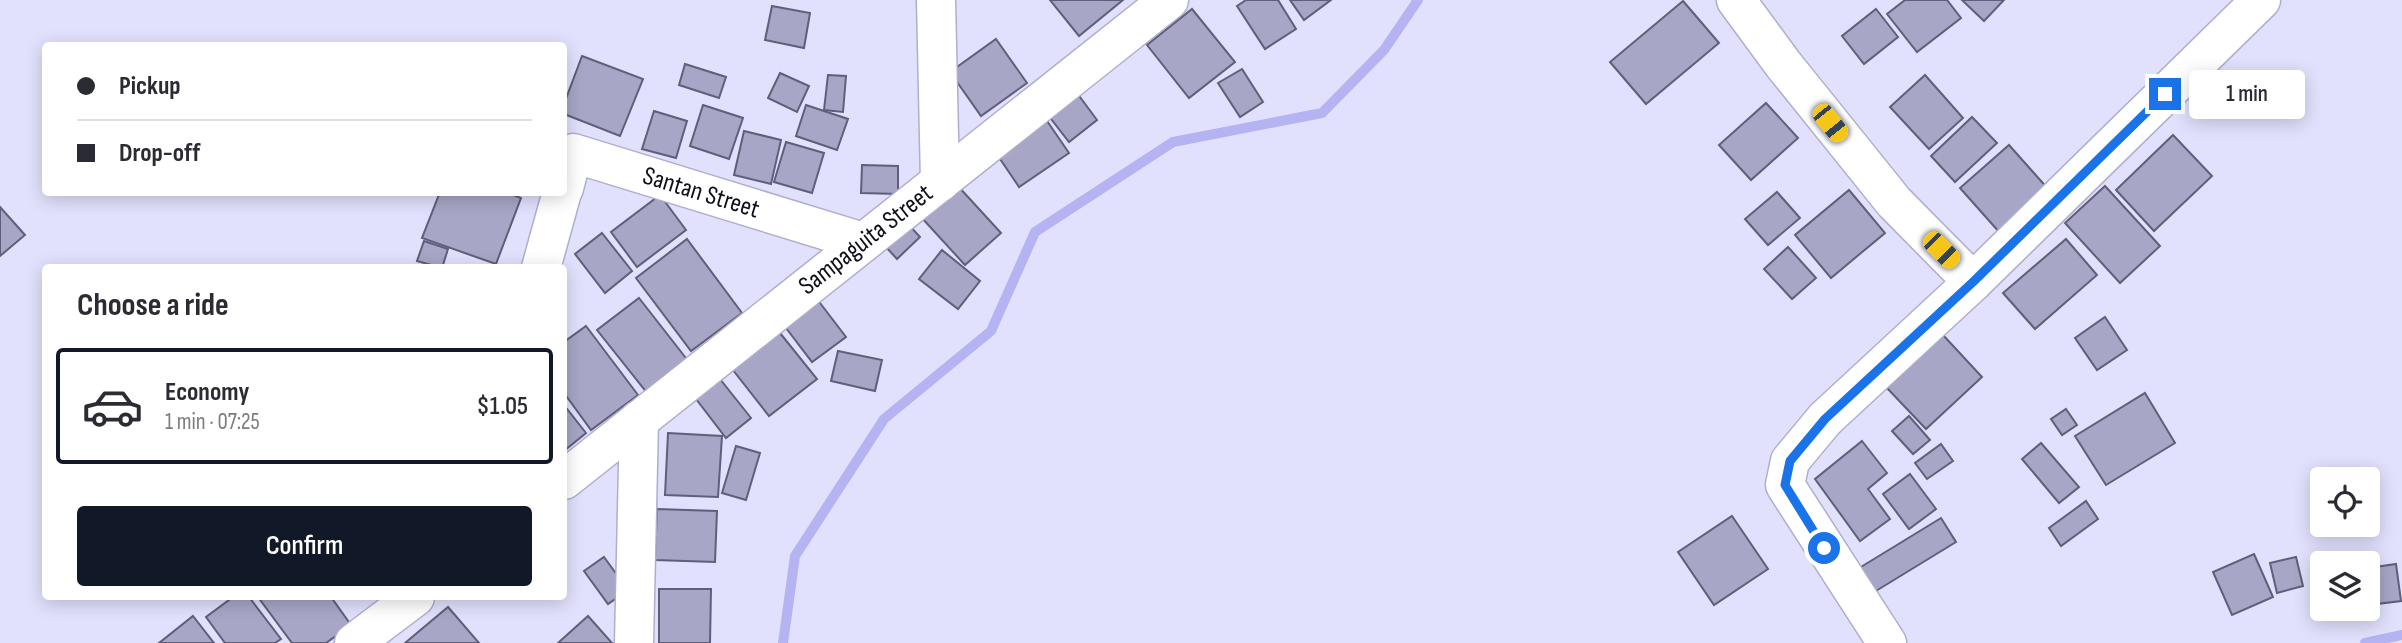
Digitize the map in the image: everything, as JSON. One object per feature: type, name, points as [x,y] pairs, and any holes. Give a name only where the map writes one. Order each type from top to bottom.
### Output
[{"type":"street","points":[[936,0],[940,182]]},
{"type":"street","name":"Sampaguita Street","points":[[567,478],[1169,0]]},
{"type":"street","points":[[1736,0],[1783,64],[1894,202],[1973,282]]},
{"type":"street","points":[[1887,643],[1785,485],[1790,461],[1825,419],[1973,282],[2261,0]]},
{"type":"street","name":"Santan Street","points":[[567,175],[573,153],[863,242]]},
{"type":"street","name":"Santan Street","points":[[542,264],[561,196]]},
{"type":"street","points":[[634,643],[639,420]]},
{"type":"street","points":[[354,643],[411,600]]},
{"type":"building","points":[[1050,0],[1123,0],[1079,36]]},
{"type":"building","points":[[1246,0],[1278,0],[1296,29],[1265,49],[1237,6]]},
{"type":"building","points":[[1290,0],[1331,0],[1304,20]]},
{"type":"building","points":[[1905,0],[1947,0],[1961,18],[1917,52],[1887,14]]},
{"type":"building","points":[[1962,0],[2004,0],[1984,21]]},
{"type":"building","points":[[1683,1],[1719,43],[1646,104],[1610,62]]},
{"type":"building","points":[[772,6],[810,13],[804,48],[765,40]]},
{"type":"building","points":[[1192,9],[1235,62],[1189,98],[1147,45]]},
{"type":"building","points":[[1876,9],[1898,37],[1864,64],[1842,36]]},
{"type":"building","points":[[996,39],[1027,83],[981,116],[950,72]]},
{"type":"building","points":[[582,56],[643,79],[620,136],[567,115],[567,96]]},
{"type":"building","points":[[685,64],[726,77],[719,98],[679,85]]},
{"type":"building","points":[[1242,69],[1263,102],[1240,117],[1218,83]]},
{"type":"building","points":[[780,73],[809,86],[797,112],[768,98]]},
{"type":"building","points":[[828,75],[846,76],[843,112],[824,110]]},
{"type":"building","points":[[1925,75],[1963,118],[1929,149],[1890,107]]},
{"type":"building","points":[[1077,93],[1097,120],[1069,142],[1048,115]]},
{"type":"building","points":[[1766,103],[1798,138],[1751,180],[1719,145]]},
{"type":"building","points":[[703,105],[743,118],[729,159],[690,146]]},
{"type":"building","points":[[806,105],[848,119],[837,150],[796,136]]},
{"type":"building","points":[[654,111],[687,121],[676,158],[642,149]]},
{"type":"building","points":[[1972,117],[1997,143],[1955,182],[1931,156]]},
{"type":"building","points":[[1045,118],[1069,153],[1019,187],[996,153]]},
{"type":"building","points":[[744,131],[781,140],[771,184],[734,175]]},
{"type":"building","points":[[2173,135],[2212,176],[2154,231],[2116,190]]},
{"type":"building","points":[[786,142],[824,153],[812,193],[774,182]]},
{"type":"building","points":[[2009,145],[2049,190],[2000,233],[1960,188]]},
{"type":"building","points":[[862,165],[898,166],[898,194],[861,193]]},
{"type":"building","points":[[957,185],[1001,233],[965,265],[921,217]]},
{"type":"building","points":[[2105,186],[2160,246],[2120,283],[2065,223]]},
{"type":"building","points":[[1849,190],[1885,233],[1831,278],[1795,235]]},
{"type":"building","points":[[1777,192],[1800,218],[1768,245],[1745,219]]},
{"type":"building","points":[[660,195],[686,230],[637,267],[611,232]]},
{"type":"building","points":[[438,196],[521,198],[496,264],[422,238]]},
{"type":"building","points":[[0,207],[25,235],[0,256]]},
{"type":"building","points":[[908,224],[920,237],[897,259],[885,246]]},
{"type":"building","points":[[602,233],[632,271],[605,293],[575,254]]},
{"type":"building","points":[[687,239],[742,313],[691,351],[636,278]]},
{"type":"building","points":[[2066,239],[2097,275],[2035,329],[2003,293]]},
{"type":"building","points":[[424,241],[448,249],[443,264],[417,261]]},
{"type":"building","points":[[1788,247],[1816,278],[1792,299],[1764,269]]},
{"type":"building","points":[[942,250],[980,281],[958,309],[919,279]]},
{"type":"building","points":[[639,298],[689,362],[648,394],[597,330]]},
{"type":"building","points":[[817,299],[846,337],[812,362],[783,324]]},
{"type":"building","points":[[2105,317],[2127,350],[2097,370],[2075,338]]},
{"type":"building","points":[[586,326],[638,395],[591,430],[567,397],[567,340]]},
{"type":"building","points":[[776,328],[817,379],[769,416],[729,365]]},
{"type":"building","points":[[1943,335],[1982,377],[1926,429],[1886,387]]},
{"type":"building","points":[[838,351],[882,360],[875,391],[831,381]]},
{"type":"building","points":[[720,379],[751,418],[726,438],[696,399]]},
{"type":"building","points":[[2145,393],[2175,443],[2106,485],[2075,436]]},
{"type":"building","points":[[567,409],[586,433],[567,449]]},
{"type":"building","points":[[2066,409],[2077,425],[2062,435],[2051,419]]},
{"type":"building","points":[[1909,416],[1930,440],[1913,454],[1892,431]]},
{"type":"building","points":[[668,433],[722,436],[718,497],[665,495]]},
{"type":"building","points":[[1862,441],[1887,473],[1868,489],[1890,519],[1860,541],[1815,479]]},
{"type":"building","points":[[2041,443],[2079,487],[2059,503],[2022,459]]},
{"type":"building","points":[[1941,444],[1953,461],[1927,479],[1915,463]]},
{"type":"building","points":[[736,446],[760,453],[746,500],[722,493]]},
{"type":"building","points":[[1910,474],[1936,509],[1909,529],[1883,494]]},
{"type":"building","points":[[2086,501],[2098,519],[2061,546],[2049,528]]},
{"type":"building","points":[[657,509],[717,511],[715,562],[655,560]]},
{"type":"building","points":[[1732,516],[1768,569],[1714,605],[1678,552]]},
{"type":"building","points":[[1941,518],[1956,542],[1871,594],[1856,570]]},
{"type":"building","points":[[2254,554],[2273,597],[2232,615],[2213,572]]},
{"type":"building","points":[[604,557],[628,590],[608,604],[584,571]]},
{"type":"building","points":[[2296,557],[2303,586],[2277,593],[2270,563]]},
{"type":"building","points":[[2396,564],[2401,601],[2380,604],[2380,566]]},
{"type":"building","points":[[659,589],[711,589],[710,643],[659,643]]},
{"type":"building","points":[[229,600],[251,600],[281,639],[275,643],[225,643],[206,617]]},
{"type":"building","points":[[260,600],[333,600],[351,625],[326,643],[292,643]]},
{"type":"building","points":[[448,607],[479,643],[405,643]]},
{"type":"building","points":[[193,616],[214,643],[159,643]]},
{"type":"building","points":[[588,616],[612,643],[558,643]]},
{"type":"waterway","points":[[783,643],[795,556],[884,419],[991,331],[1035,232],[1173,142],[1322,113],[1384,50],[1418,0]]},
{"type":"waterway","points":[[2365,643],[2402,635]]},
{"type":"route","points":[[1824,548],[1785,485],[1790,461],[1825,419],[1973,282],[2165,94]]}]
